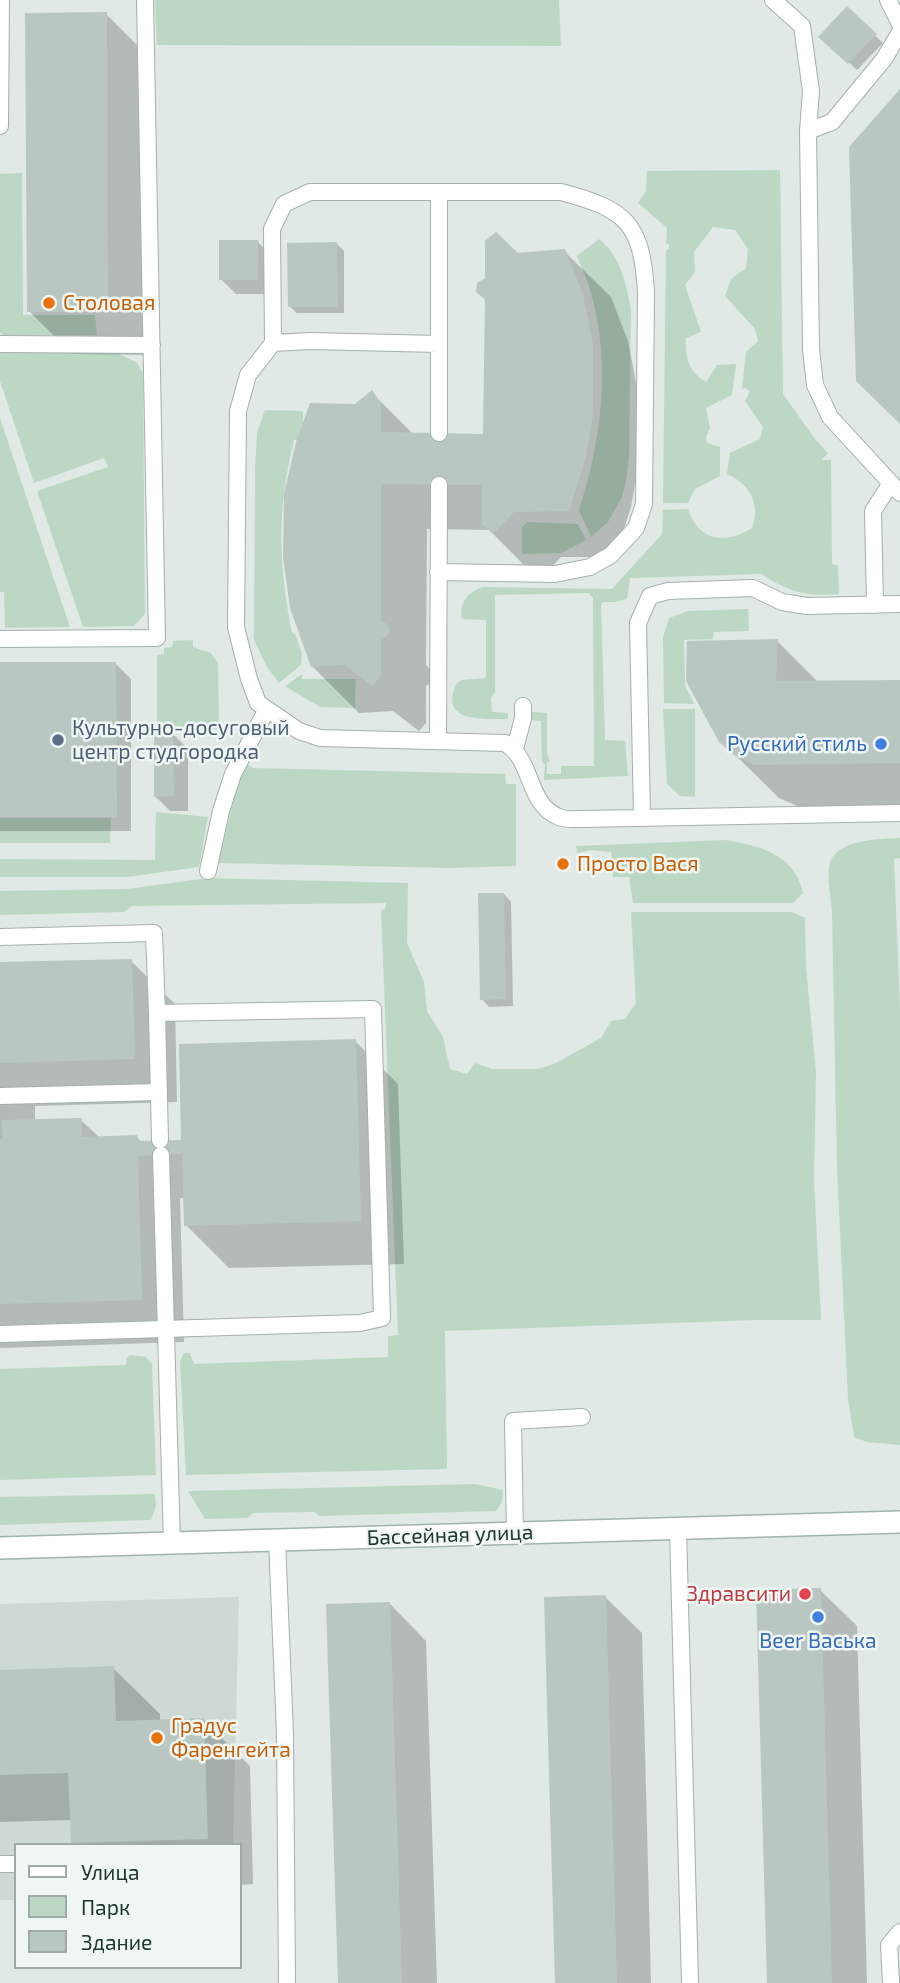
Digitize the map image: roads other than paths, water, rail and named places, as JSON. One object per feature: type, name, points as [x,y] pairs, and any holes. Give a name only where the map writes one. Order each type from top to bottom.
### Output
[{"type":"street","name":"Бассейная улица","points":[[0,1548],[900,1522]]},
{"type":"lane","points":[[0,126],[1,0]]},
{"type":"lane","points":[[0,639],[158,638],[145,0]]},
{"type":"lane","points":[[774,0],[802,26],[811,91],[808,131],[811,349],[815,385],[830,417],[895,488],[873,511],[875,605]]},
{"type":"lane","points":[[888,0],[900,24]]},
{"type":"lane","points":[[808,131],[832,121],[884,59],[900,32]]},
{"type":"lane","points":[[438,572],[555,574],[590,567],[611,555],[636,528],[645,504],[645,263],[638,238],[624,219],[596,201],[561,192],[310,192],[284,204],[272,229],[273,343],[248,375],[238,411],[236,626],[258,703],[299,731],[320,738],[505,743],[515,749],[523,763],[538,802],[559,817],[582,819],[900,813]]},
{"type":"lane","points":[[439,192],[439,433]]},
{"type":"lane","points":[[273,343],[439,344]]},
{"type":"lane","points":[[0,344],[152,345]]},
{"type":"lane","points":[[438,741],[439,485]]},
{"type":"lane","points":[[642,816],[638,623],[650,596],[668,591],[753,588],[782,602],[807,606],[900,604]]},
{"type":"lane","points":[[515,749],[523,718],[523,706]]},
{"type":"lane","points":[[208,871],[221,811],[233,774],[267,709]]},
{"type":"lane","points":[[0,937],[154,933],[172,1544]]},
{"type":"lane","points":[[0,1334],[360,1323],[383,1318],[373,1009],[157,1013]]},
{"type":"lane","points":[[0,1096],[159,1092]]},
{"type":"lane","points":[[515,1534],[513,1421],[582,1417]]},
{"type":"lane","points":[[678,1529],[690,1983]]},
{"type":"lane","points":[[277,1540],[285,1734],[287,1983]]},
{"type":"lane","points":[[891,1983],[889,1945],[900,1932]]},
{"type":"place","name":"Столовая","points":[[49,303]]},
{"type":"place","name":"Культурно-досуговый центр студгородка","points":[[58,740]]},
{"type":"place","name":"Русский стиль","points":[[881,744]]},
{"type":"place","name":"Просто Вася","points":[[563,864]]},
{"type":"place","name":"Здравсити","points":[[805,1594]]},
{"type":"place","name":"Beer Васька","points":[[818,1617]]},
{"type":"place","name":"Градус Фаренгейта","points":[[157,1738]]}]
